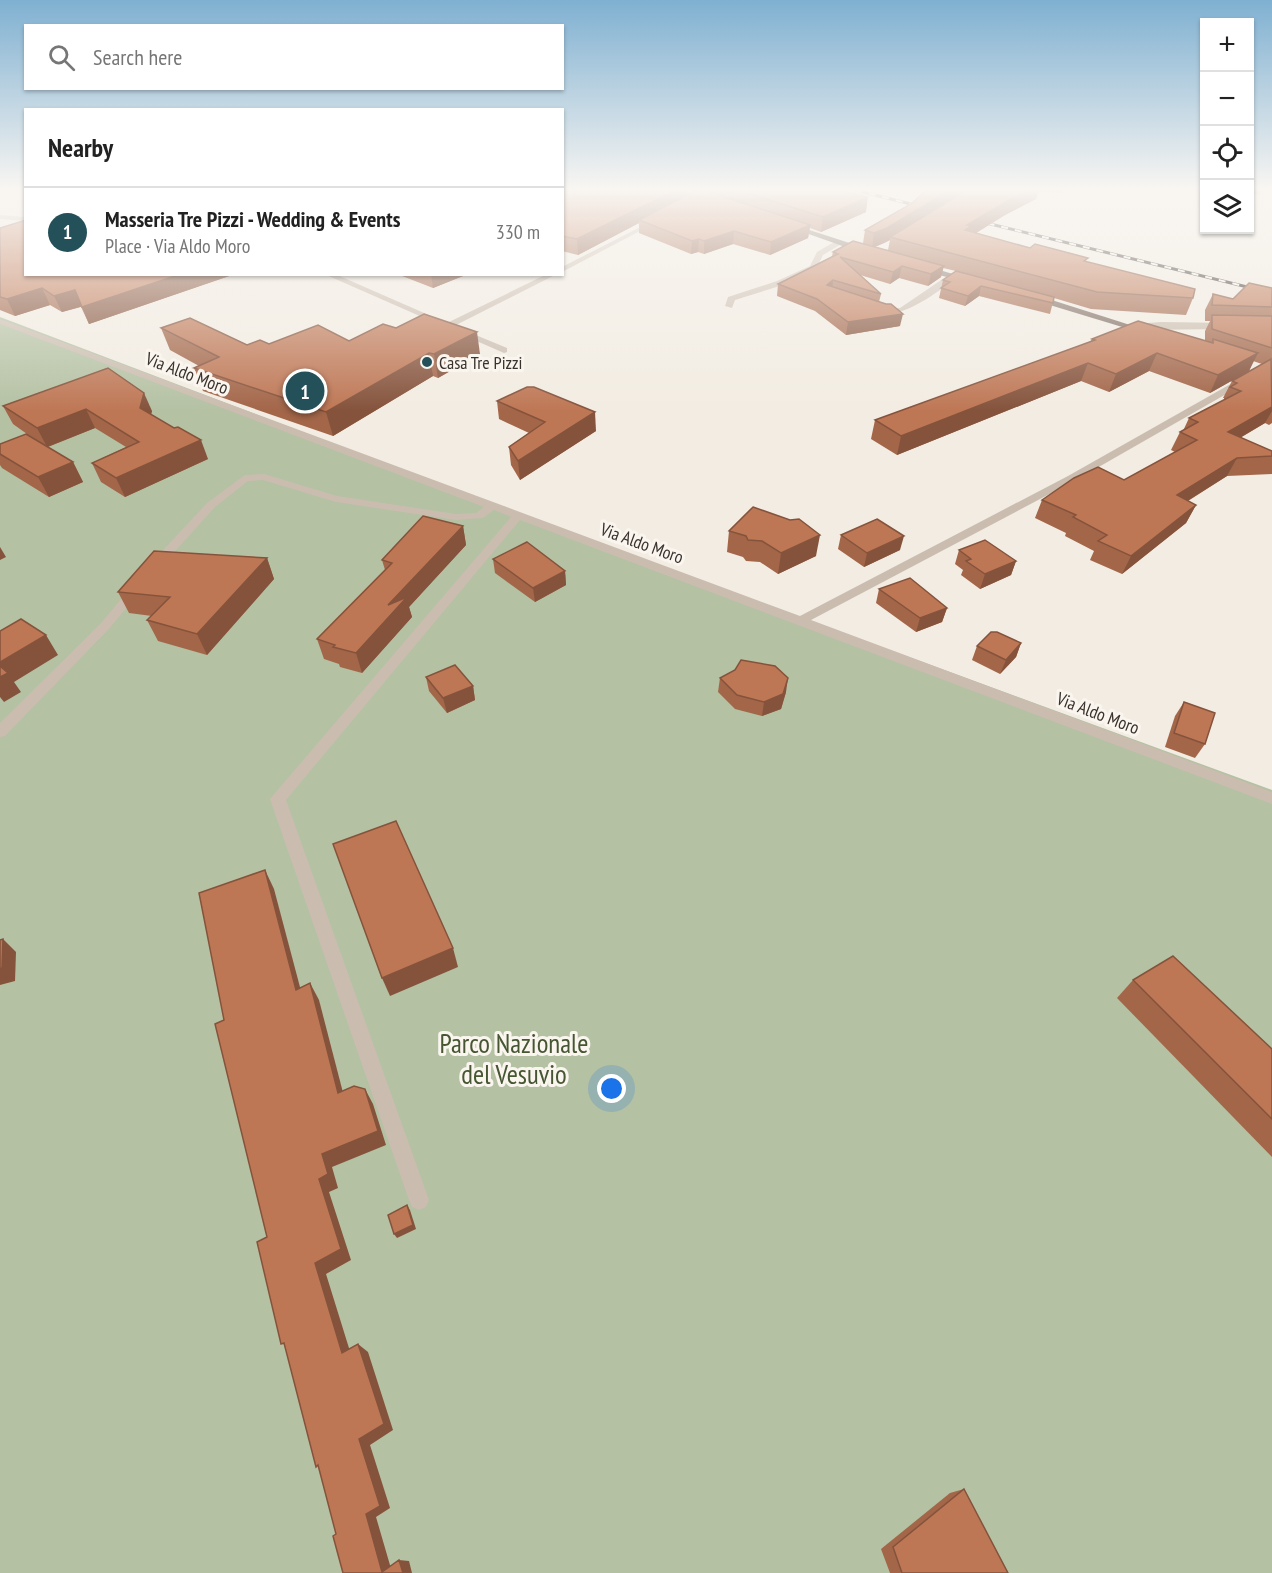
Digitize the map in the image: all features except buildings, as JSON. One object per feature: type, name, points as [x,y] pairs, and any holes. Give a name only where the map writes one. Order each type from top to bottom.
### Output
[{"type":"main road","points":[[915,266],[976,282]]},
{"type":"main road","points":[[1022,294],[1155,334]]},
{"type":"street","points":[[729,306],[731,299],[780,283],[813,267],[815,263]]},
{"type":"street","points":[[332,276],[504,350]]},
{"type":"street","points":[[449,325],[550,276]]},
{"type":"street","points":[[873,309],[884,312],[902,310],[953,276]]},
{"type":"street","name":"Via Aldo Moro","points":[[0,321],[1272,798]]},
{"type":"street","points":[[1134,327],[1161,325],[1240,327]]},
{"type":"street","points":[[802,620],[1072,478],[1251,375]]},
{"type":"street","points":[[0,732],[105,626],[182,534],[211,505],[245,477],[264,477],[336,499],[456,517],[479,516],[491,507]]},
{"type":"street","points":[[419,1200],[278,799],[518,517]]},
{"type":"green space","name":"Parco Nazionale del Vesuvio","points":[[0,317],[529,518],[1272,790],[1272,1573],[0,1573]]},
{"type":"railway","points":[[1151,263],[1272,293]]},
{"type":"place","name":"Casa Tre Pizzi","points":[[427,362]]},
{"type":"place","name":"Masseria Tre Pizzi - Wedding & Events","points":[[305,391]]}]
